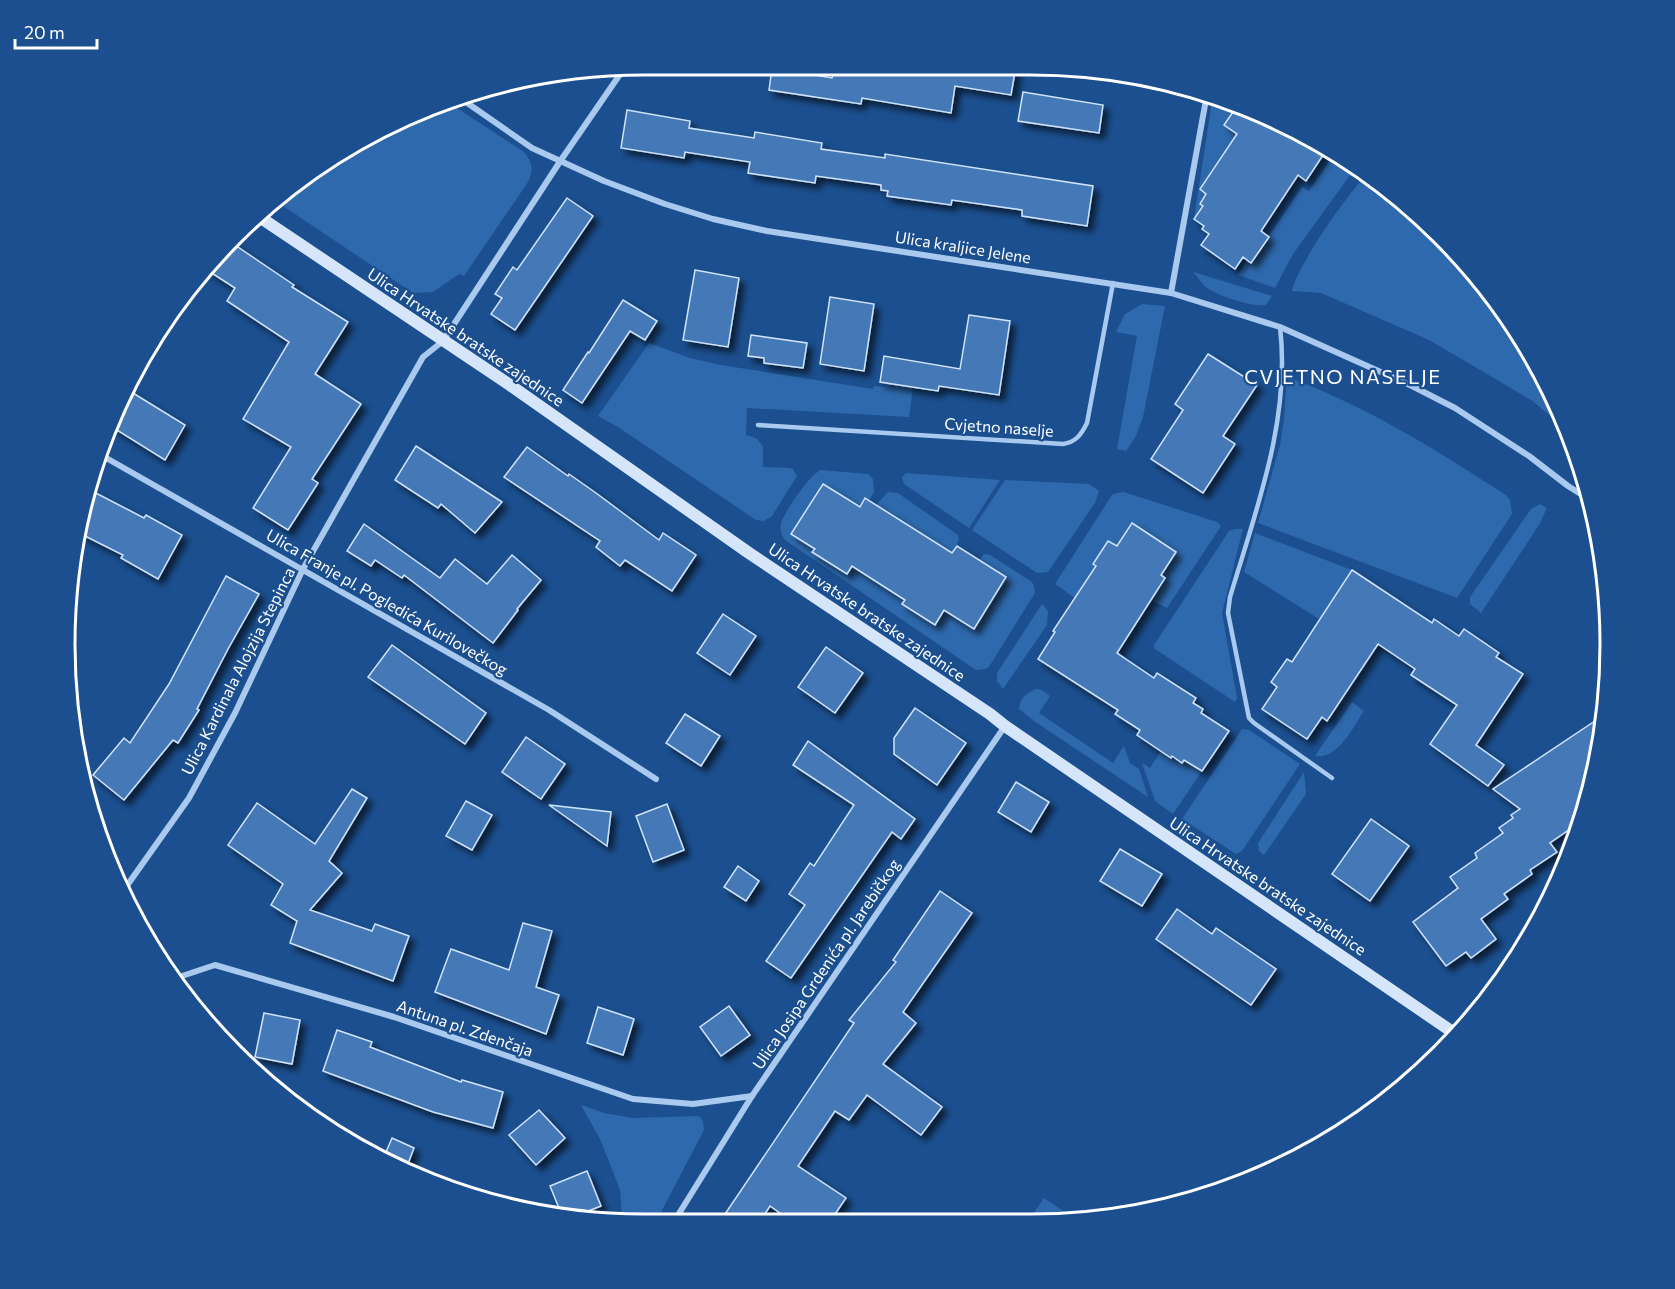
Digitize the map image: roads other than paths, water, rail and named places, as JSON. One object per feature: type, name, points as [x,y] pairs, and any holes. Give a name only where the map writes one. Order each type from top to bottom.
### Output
[{"type":"street","points":[[443,341],[619,76]]},
{"type":"street","points":[[1205,102],[1171,293],[1280,327],[1412,386],[1455,408],[1529,456],[1580,494]]},
{"type":"street","name":"Ulica kraljice Jelene","points":[[466,103],[532,148],[604,181],[712,219],[767,231],[1171,293]]},
{"type":"street","name":"Ulica Hrvatske bratske zajednice","points":[[264,220],[1449,1030]]},
{"type":"street","name":"Ulica Kardinala Alojzija Stepinca","points":[[128,884],[189,798],[235,713],[303,570],[423,357],[443,341]]},
{"type":"street","name":"Ulica Franje pl. Pogledića Kurilovečkog","points":[[106,458],[549,710],[656,779]]},
{"type":"street","name":"Ulica Josipa Grdenića pl. Jarebičkog","points":[[679,1214],[752,1096],[1005,726]]},
{"type":"street","name":"Antuna pl. Zdenčaja","points":[[182,976],[215,965],[394,1017],[633,1099],[693,1104],[752,1096]]},
{"type":"lane","name":"Cvjetno naselje","points":[[758,425],[1063,444],[1075,441],[1087,423],[1113,283]]},
{"type":"lane","points":[[1280,327],[1282,353],[1277,429],[1230,597],[1228,613],[1250,718],[1332,778]]},
{"type":"district","name":"CVJETNO NASELJE","points":[[1343,377]]}]
